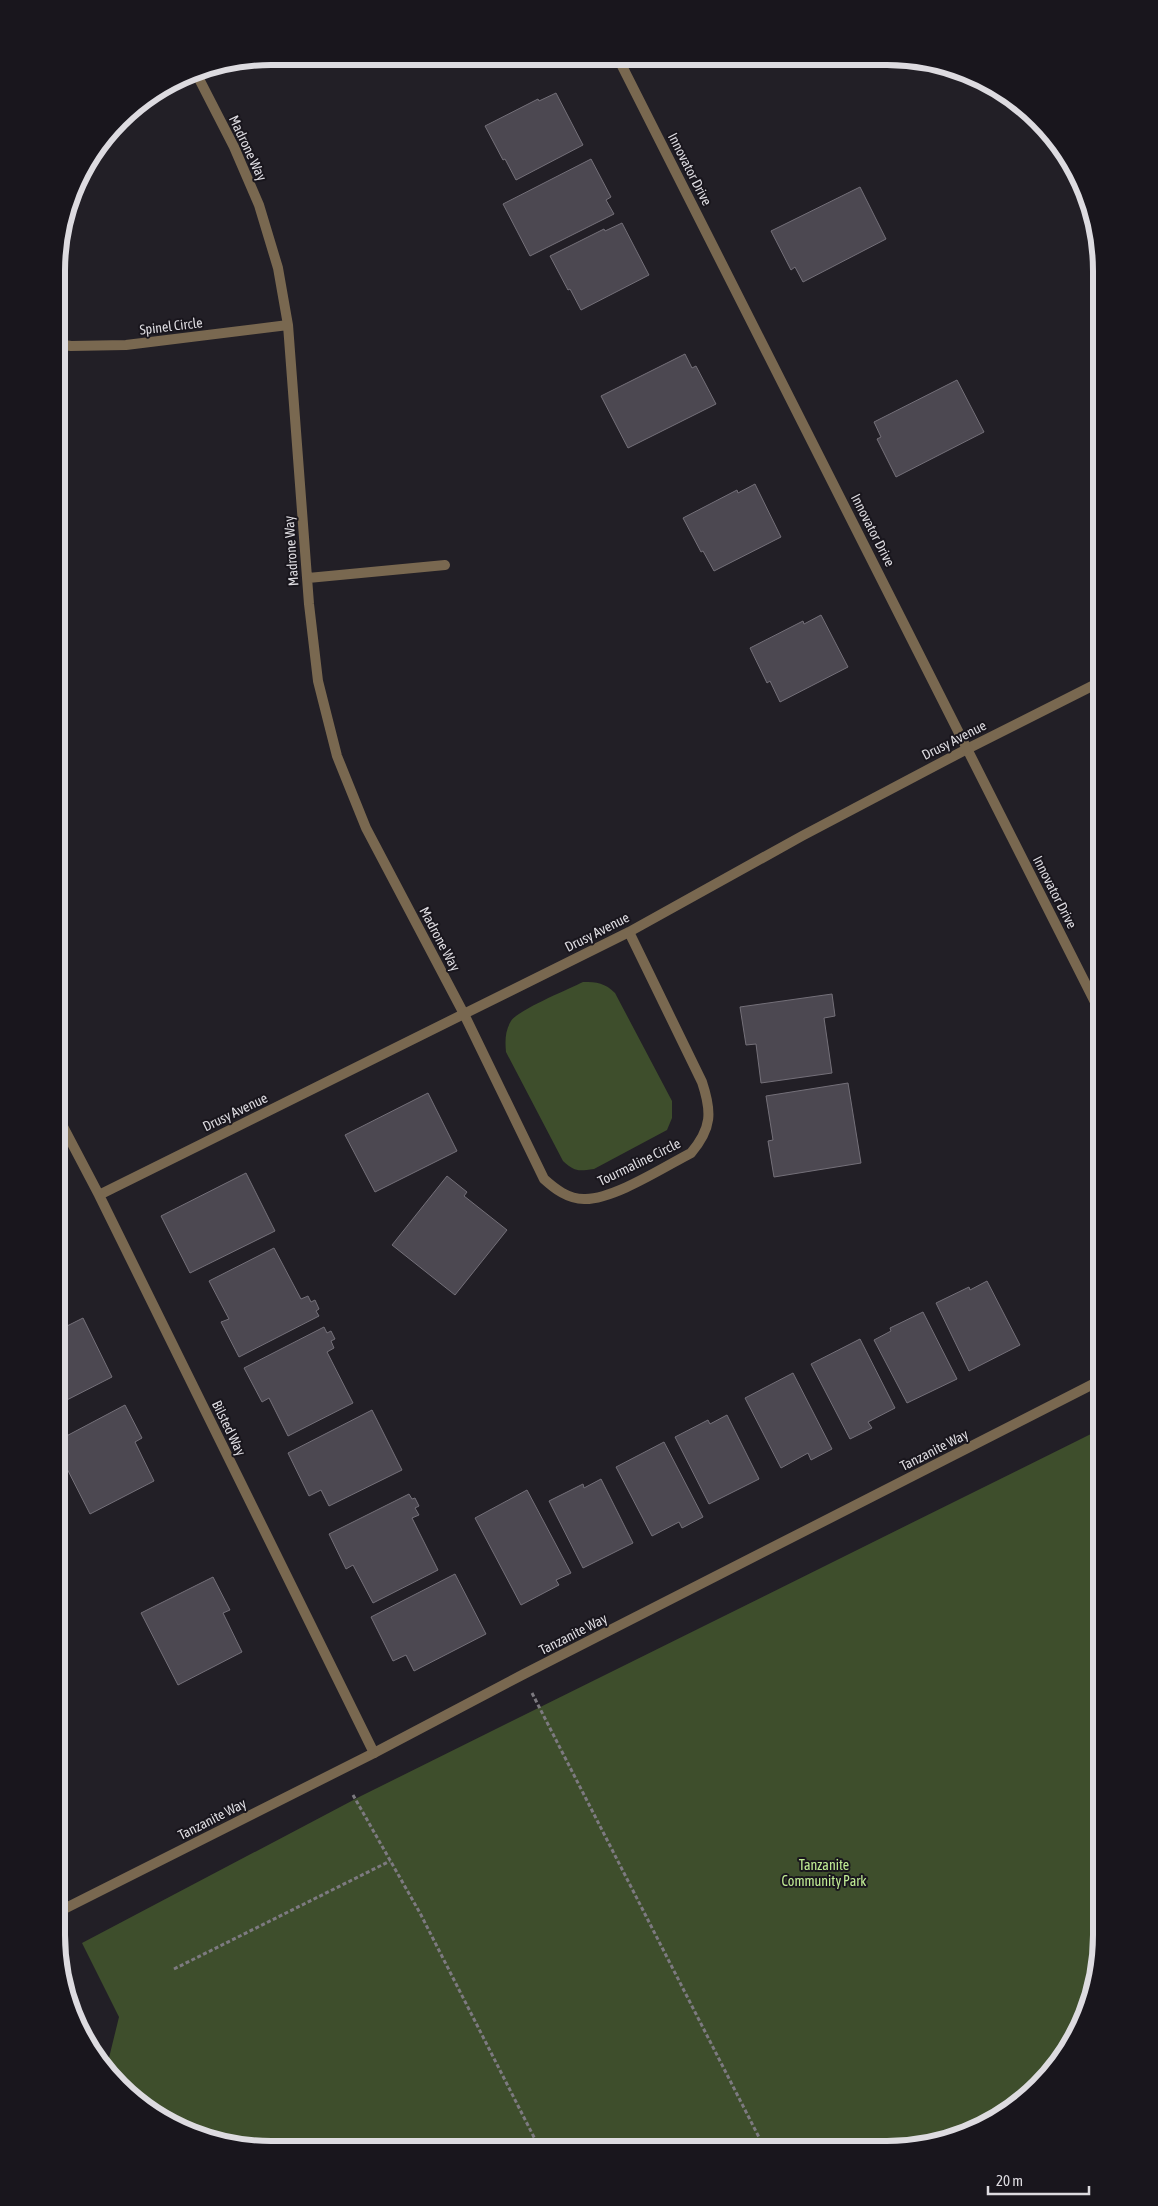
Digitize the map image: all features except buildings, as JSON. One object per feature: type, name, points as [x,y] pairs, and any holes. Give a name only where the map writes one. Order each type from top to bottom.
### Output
[{"type":"street","name":"Innovator Drive","points":[[622,65],[1093,998]]},
{"type":"street","name":"Madrone Way","points":[[199,78],[234,147],[259,205],[278,268],[288,325],[308,578],[308,604],[318,681],[337,756],[366,828],[464,1014]]},
{"type":"street","name":"Spinel Circle","points":[[65,345],[126,345],[288,325]]},
{"type":"street","points":[[308,578],[445,565]]},
{"type":"street","name":"Drusy Avenue","points":[[99,1195],[629,932],[802,836],[1093,686]]},
{"type":"street","name":"Tourmaline Circle","points":[[464,1014],[544,1179],[561,1193],[584,1199],[607,1196],[691,1153],[701,1141],[708,1127],[710,1104],[702,1082],[629,932]]},
{"type":"street","name":"Bilsted Way","points":[[65,1130],[99,1195],[374,1754]]},
{"type":"street","name":"Tanzanite Way","points":[[65,1908],[374,1754],[524,1674],[1093,1384]]},
{"type":"path","points":[[524,1674],[762,2141]]},
{"type":"path","points":[[353,1795],[420,1913],[536,2141]]},
{"type":"path","points":[[174,1969],[390,1861]]},
{"type":"green space","points":[[583,982],[600,984],[608,987],[615,993],[672,1101],[672,1118],[667,1130],[594,1169],[580,1170],[574,1169],[563,1161],[506,1052],[506,1040],[509,1025],[516,1016]]},
{"type":"green space","name":"Tanzanite Community Park","points":[[1093,1433],[1093,1949],[1089,1976],[1072,2026],[1051,2061],[1013,2099],[978,2120],[941,2134],[901,2141],[257,2141],[230,2137],[205,2130],[180,2120],[145,2099],[108,2062],[119,2017],[82,1943],[361,1796]]}]
